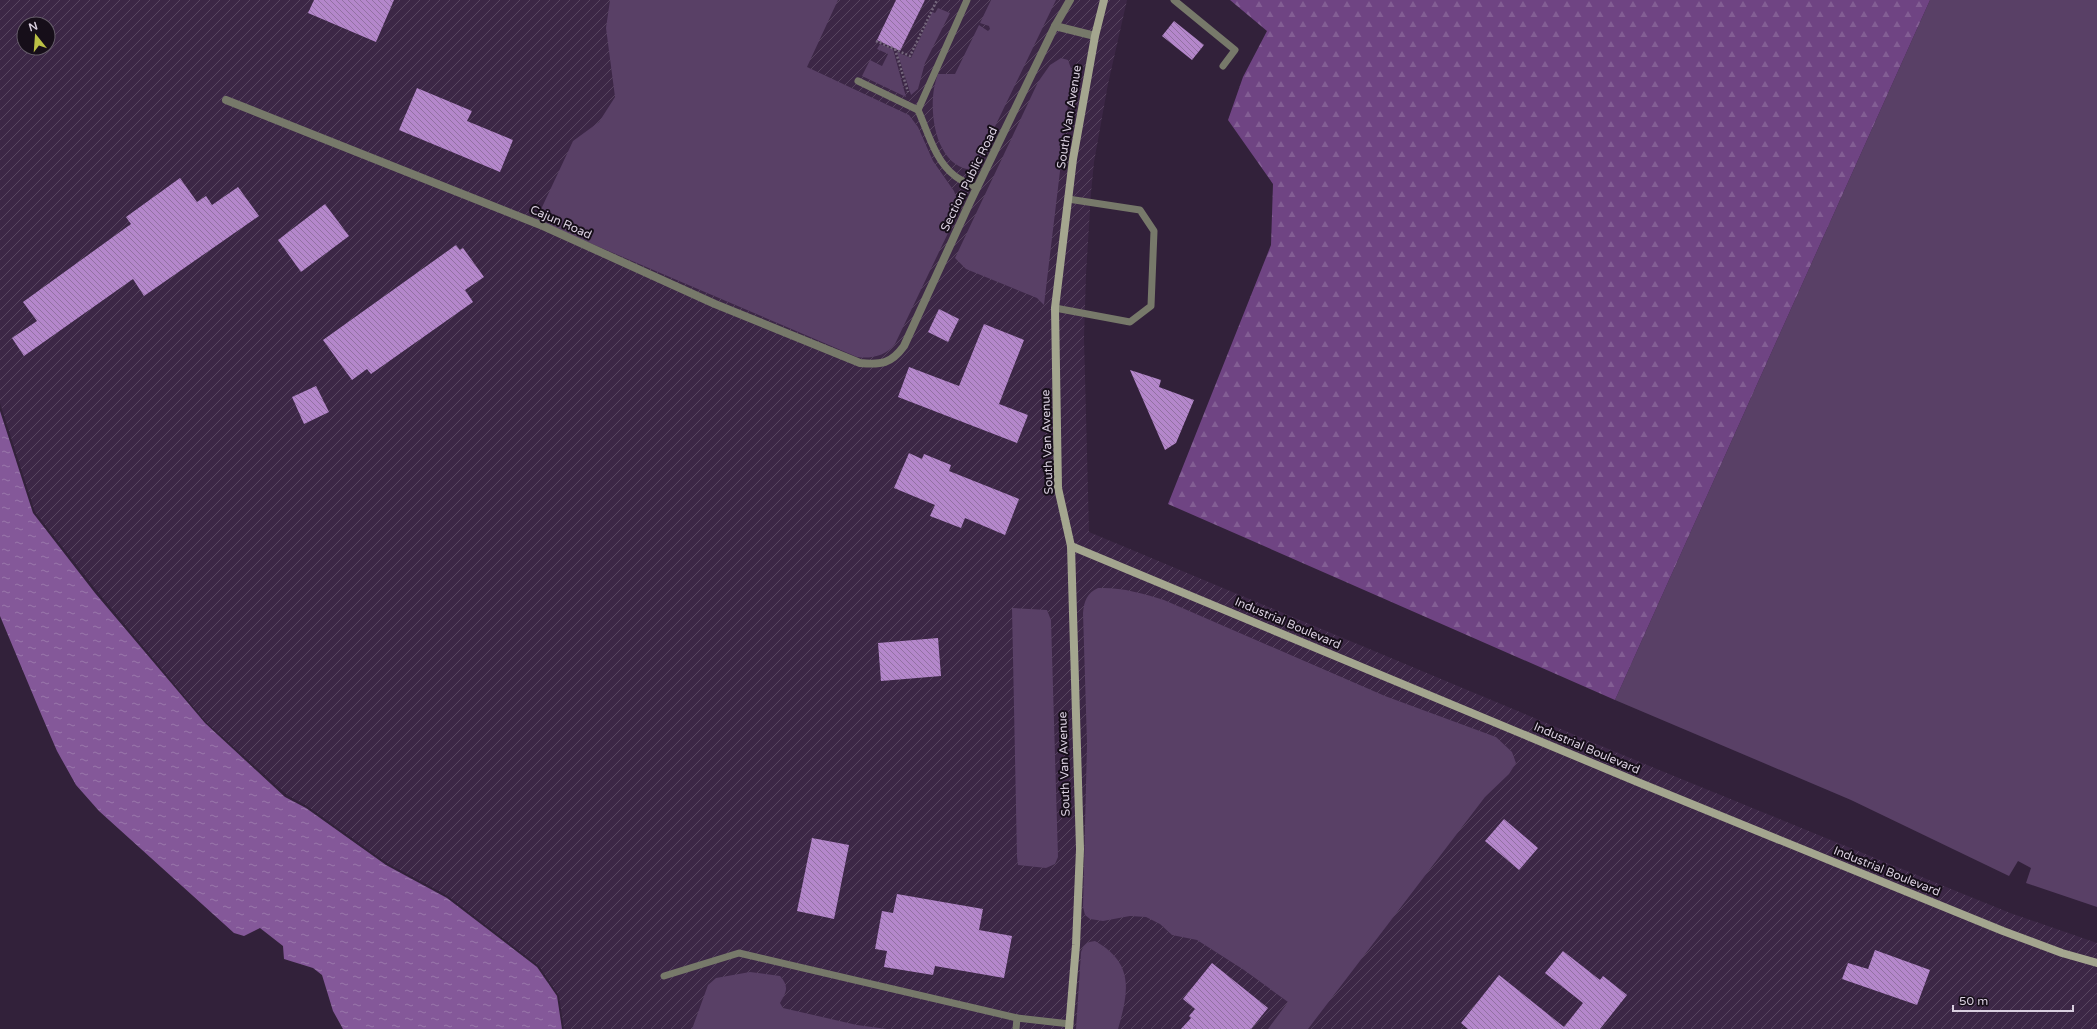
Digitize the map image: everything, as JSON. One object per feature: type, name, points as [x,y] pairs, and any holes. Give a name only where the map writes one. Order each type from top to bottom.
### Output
[{"type":"street","name":"Section Public Road","points":[[885,363],[894,358],[904,346],[977,188],[1055,26],[1070,0]]},
{"type":"street","name":"South Van Avenue","points":[[1070,1026],[1076,945],[1080,849],[1071,546],[1058,488],[1055,308],[1073,159],[1095,36],[1104,0]]},
{"type":"street","points":[[1055,26],[1095,36]]},
{"type":"street","name":"Cajun Road","points":[[226,100],[543,226],[715,304],[852,360],[860,363],[885,363]]},
{"type":"street","name":"Industrial Boulevard","points":[[1071,546],[1633,780],[2003,931],[2062,953],[2097,963]]},
{"type":"lane","points":[[915,109],[967,0]]},
{"type":"lane","points":[[1174,0],[1235,50],[1223,66]]},
{"type":"lane","points":[[858,81],[915,109],[941,159],[955,176],[977,188]]},
{"type":"lane","points":[[1055,308],[1130,322],[1151,306],[1154,232],[1140,210],[1068,199]]},
{"type":"lane","points":[[664,976],[739,953],[1017,1018],[1070,1026]]},
{"type":"lane","points":[[1016,1029],[1017,1018]]},
{"type":"path","points":[[876,41],[910,56],[937,0]]},
{"type":"path","points":[[895,49],[915,109]]},
{"type":"shaded area","points":[[0,0],[1127,0],[1108,84],[1094,162],[1091,193],[1084,338],[1089,532],[1647,765],[2010,913],[2097,943],[2097,1029],[564,1029],[559,996],[539,966],[448,896],[387,863],[307,806],[287,795],[206,722],[97,591],[35,512],[0,403]]},
{"type":"shaded area","points":[[610,0],[838,0],[807,67],[909,115],[918,127],[933,161],[954,191],[960,208],[895,344],[891,348],[878,356],[868,358],[857,357],[536,220],[573,141],[599,122],[615,97],[606,28]]},
{"type":"shaded area","points":[[991,0],[1056,0],[974,170],[960,167],[949,159],[941,147],[933,117],[934,86],[938,74],[955,74],[979,25],[988,31],[990,29],[989,26],[980,23]]},
{"type":"shaded area","points":[[1930,0],[2097,0],[2097,907],[2026,883],[2031,868],[2018,861],[2009,876],[1851,800],[1615,700]]},
{"type":"shaded area","points":[[938,8],[950,13],[925,63],[918,89],[911,95],[897,52],[911,58],[932,12],[935,13]]},
{"type":"shaded area","points":[[880,44],[893,49],[906,97],[862,76],[870,60],[882,66],[888,54],[877,49]]},
{"type":"shaded area","points":[[1061,58],[1068,60],[1072,71],[1044,305],[1037,298],[966,269],[955,258],[1038,82],[1050,65]]},
{"type":"shaded area","points":[[1098,588],[1115,588],[1164,600],[1385,696],[1496,737],[1512,752],[1516,763],[1509,774],[1485,797],[1308,1029],[1268,1029],[1288,1002],[1244,970],[1197,940],[1172,935],[1160,924],[1146,917],[1130,916],[1103,921],[1090,919],[1085,915],[1083,907],[1087,744],[1083,613],[1087,598],[1091,592]]},
{"type":"shaded area","points":[[1012,608],[1047,610],[1051,620],[1058,857],[1055,864],[1046,868],[1018,865]]},
{"type":"shaded area","points":[[1095,941],[1108,950],[1117,959],[1122,968],[1125,979],[1125,1002],[1118,1029],[1076,1029],[1081,952],[1086,944]]},
{"type":"shaded area","points":[[750,972],[780,976],[786,986],[784,996],[780,1003],[783,1008],[857,1025],[887,1029],[692,1029],[708,985],[716,978]]},
{"type":"green space","points":[[1230,0],[1930,0],[1615,700],[1168,504],[1271,245],[1273,184],[1228,120],[1243,77],[1267,31]]},
{"type":"water","points":[[0,411],[33,513],[95,593],[205,723],[285,797],[306,808],[386,865],[447,898],[537,967],[557,996],[562,1029],[343,1029],[333,1011],[322,975],[313,968],[284,959],[283,946],[260,928],[244,936],[234,933],[99,811],[76,785],[57,751],[0,616]]},
{"type":"building","points":[[314,0],[394,0],[376,42],[308,13]]},
{"type":"building","points":[[896,0],[925,0],[900,51],[877,40]]},
{"type":"building","points":[[1174,21],[1204,45],[1192,60],[1162,36]]},
{"type":"building","points":[[417,88],[472,111],[467,121],[513,140],[500,172],[399,130]]},
{"type":"building","points":[[180,178],[197,202],[206,196],[212,205],[238,187],[259,216],[144,296],[133,279],[24,356],[12,338],[37,321],[23,302],[131,224],[126,217]]},
{"type":"building","points":[[325,204],[349,236],[301,272],[278,240]]},
{"type":"building","points":[[456,245],[460,250],[463,248],[484,277],[465,290],[473,302],[371,374],[367,369],[352,380],[323,340]]},
{"type":"building","points":[[939,309],[959,319],[948,342],[928,332]]},
{"type":"building","points":[[984,324],[1024,340],[999,404],[1028,415],[1017,443],[898,397],[909,367],[959,386]]},
{"type":"building","points":[[1130,370],[1161,380],[1159,387],[1194,400],[1176,443],[1165,450]]},
{"type":"building","points":[[316,386],[329,412],[304,424],[292,397]]},
{"type":"building","points":[[909,453],[922,459],[924,454],[951,465],[949,471],[1019,499],[1005,535],[965,518],[961,528],[930,516],[935,505],[894,488]]},
{"type":"building","points":[[938,638],[941,676],[881,681],[878,643]]},
{"type":"building","points":[[1504,819],[1538,848],[1519,870],[1485,841]]},
{"type":"building","points":[[812,838],[849,845],[834,919],[797,911]]},
{"type":"building","points":[[897,894],[983,909],[979,930],[1012,936],[1004,978],[935,966],[933,975],[884,967],[887,951],[875,949],[882,911],[893,913]]},
{"type":"building","points":[[1875,950],[1930,970],[1917,1005],[1842,979],[1848,963],[1868,969]]},
{"type":"building","points":[[1563,951],[1600,980],[1603,976],[1627,995],[1600,1029],[1468,1029],[1461,1023],[1499,975],[1564,1027],[1583,1003],[1545,973]]},
{"type":"building","points":[[1212,963],[1268,1008],[1251,1029],[1181,1029],[1191,1018],[1189,1016],[1195,1009],[1183,999]]}]
